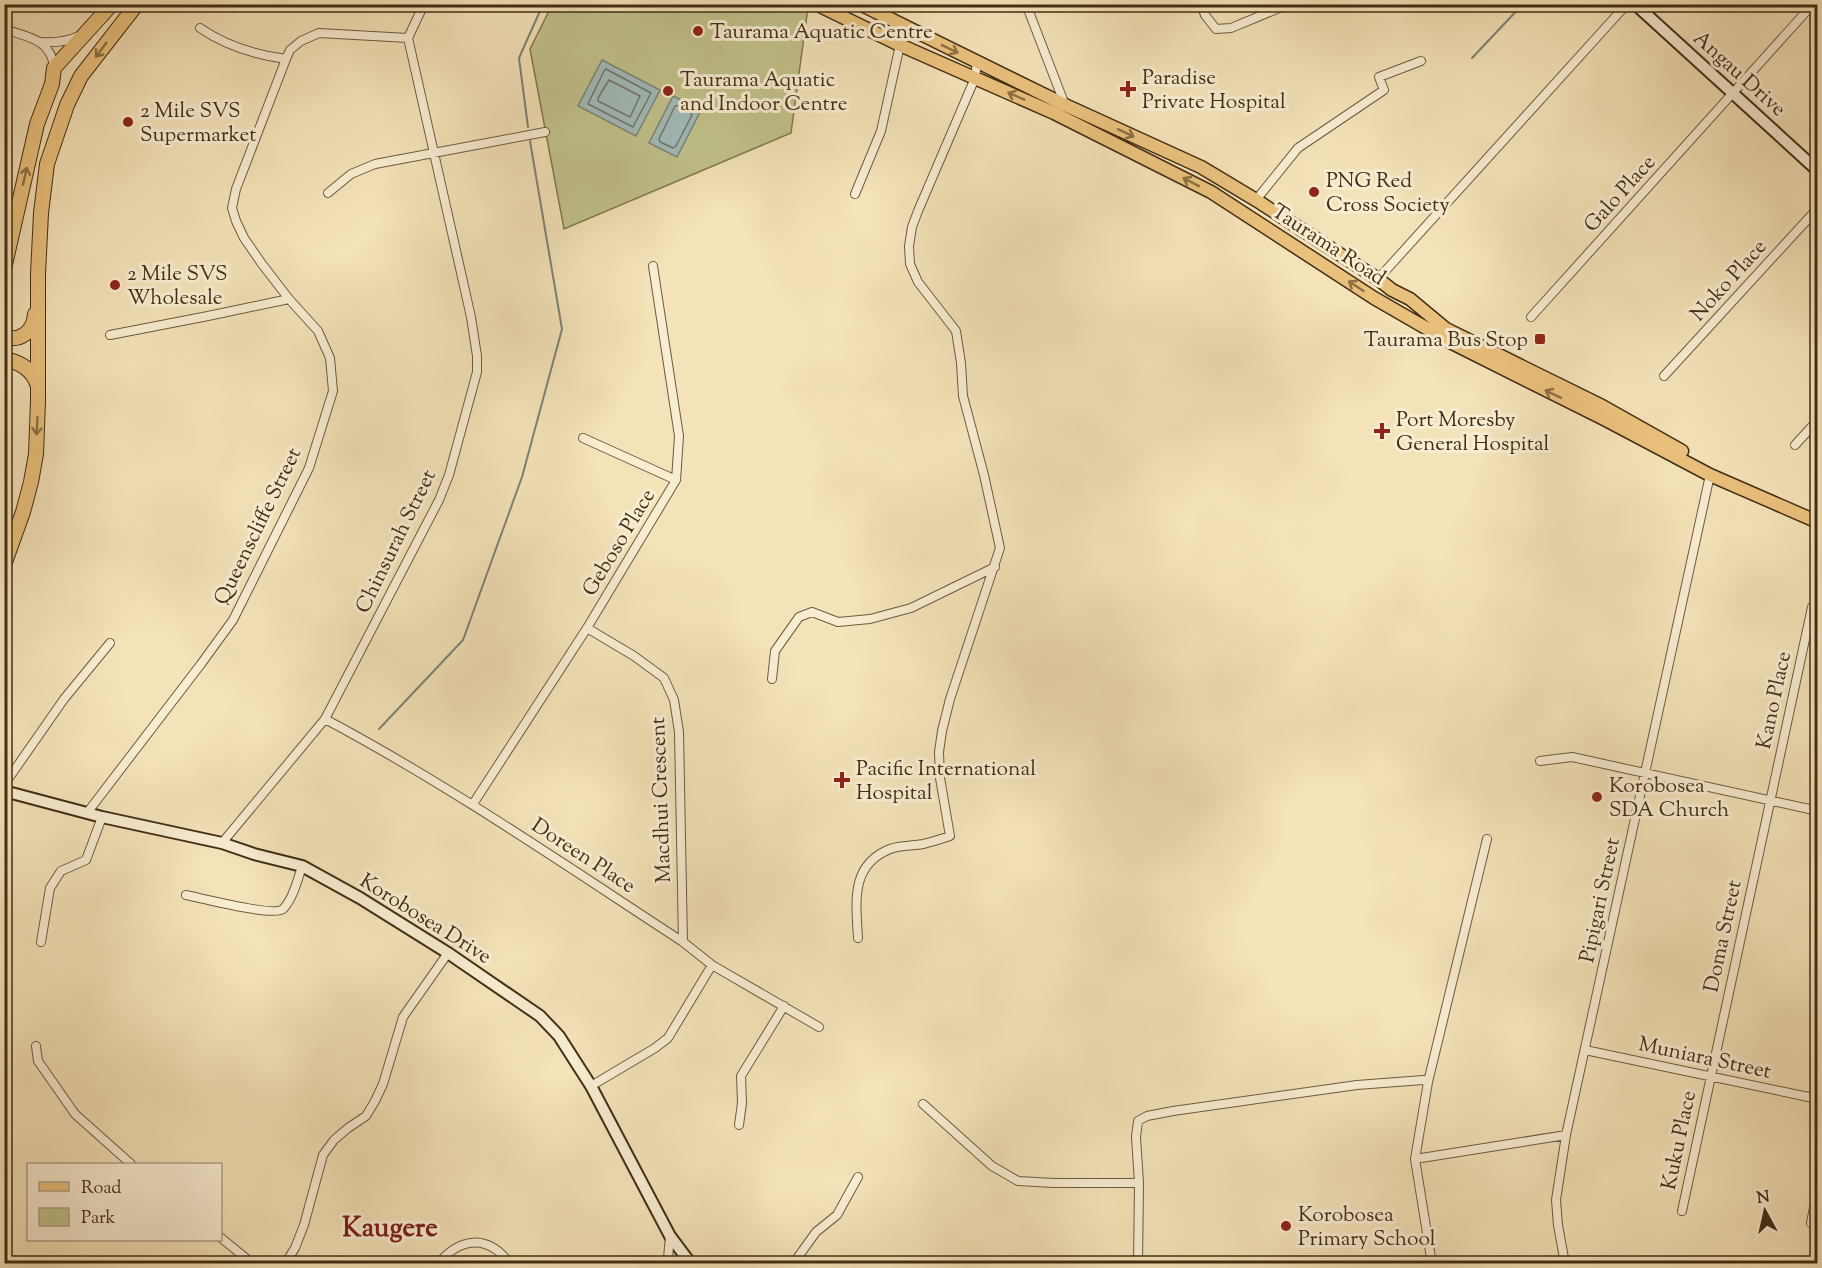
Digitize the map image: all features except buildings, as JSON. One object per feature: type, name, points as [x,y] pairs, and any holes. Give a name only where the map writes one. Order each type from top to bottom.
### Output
[{"type":"highway","points":[[4,268],[37,124],[52,84],[54,68],[112,4]]},
{"type":"highway","points":[[4,565],[23,512],[36,454],[39,388],[38,274],[41,213],[47,164],[81,75],[137,4]]},
{"type":"highway","points":[[4,337],[16,338],[25,335],[31,328],[34,319],[34,286],[38,274]]},
{"type":"highway","points":[[4,359],[25,366],[35,377],[39,388]]},
{"type":"main road","name":"Taurama Road","points":[[816,4],[900,45],[1054,113],[1211,192],[1374,298],[1452,344],[1606,420],[1710,475],[1818,522]]},
{"type":"main road","name":"Angau Drive","points":[[1635,4],[1818,171]]},
{"type":"main road","name":"Taurama Road","points":[[860,5],[1065,105],[1201,168],[1256,200],[1392,290],[1410,299],[1446,329],[1602,406],[1705,464],[1818,515]]},
{"type":"main road","points":[[852,22],[860,5]]},
{"type":"main road","name":"Korobosea Drive","points":[[4,792],[102,817],[222,843],[302,866],[360,897],[448,953],[540,1016],[551,1025],[591,1086],[670,1236],[691,1263]]},
{"type":"street","points":[[408,38],[424,4]]},
{"type":"street","points":[[1026,4],[1065,105]]},
{"type":"street","points":[[1201,4],[1205,15],[1216,29],[1231,28],[1289,4]]},
{"type":"street","points":[[1378,279],[1627,4]]},
{"type":"street","name":"Galo Place","points":[[1531,317],[1814,4]]},
{"type":"street","points":[[200,28],[216,39],[263,56],[286,59]]},
{"type":"street","points":[[4,29],[40,42],[54,43],[68,41],[90,29]]},
{"type":"street","name":"Queenscliffe Street","points":[[87,813],[233,620],[309,468],[333,391],[330,358],[318,331],[289,299],[244,238],[232,208],[236,189],[286,59],[290,50],[301,41],[319,33],[408,38]]},
{"type":"street","name":"Chinsurah Street","points":[[222,843],[325,719],[439,500],[449,475],[477,372],[473,328],[408,38]]},
{"type":"street","points":[[40,42],[53,56],[54,68]]},
{"type":"street","points":[[855,194],[881,131],[900,45]]},
{"type":"street","points":[[1256,200],[1298,148],[1384,90],[1379,77],[1421,61]]},
{"type":"street","points":[[858,938],[856,899],[859,881],[871,859],[892,848],[923,844],[950,836],[940,778],[939,752],[942,731],[950,699],[1000,548],[963,396],[956,331],[918,282],[910,264],[909,246],[915,219],[975,78],[977,62]]},
{"type":"street","points":[[328,193],[351,174],[375,164],[545,132]]},
{"type":"street","name":"Noko Place","points":[[1664,376],[1818,208]]},
{"type":"street","name":"Geboso Place","points":[[473,804],[586,628],[676,480],[679,436],[653,266]]},
{"type":"street","points":[[110,335],[289,299]]},
{"type":"street","points":[[1796,445],[1818,420]]},
{"type":"street","points":[[583,438],[676,480]]},
{"type":"street","name":"Pipigari Street","points":[[1566,1263],[1556,1200],[1566,1136],[1710,475]]},
{"type":"street","points":[[772,679],[775,651],[799,617],[812,612],[838,622],[870,619],[911,608],[995,567]]},
{"type":"street","name":"Kano Place","points":[[1769,801],[1812,607]]},
{"type":"street","name":"Macdhui Crescent","points":[[586,628],[634,656],[664,678],[674,700],[679,732],[683,942]]},
{"type":"street","points":[[4,785],[64,699],[110,643]]},
{"type":"street","name":"Doreen Place","points":[[325,719],[380,748],[473,804],[683,942],[712,965],[819,1027]]},
{"type":"street","points":[[1540,761],[1572,757],[1818,811]]},
{"type":"street","name":"Doma Street","points":[[1709,1077],[1769,801]]},
{"type":"street","points":[[41,942],[50,888],[61,871],[86,860],[102,817]]},
{"type":"street","points":[[1432,1263],[1415,1159],[1428,1082],[1487,839]]},
{"type":"street","points":[[186,895],[277,911],[283,909],[294,890],[302,866]]},
{"type":"street","points":[[285,1263],[295,1248],[304,1225],[324,1155],[334,1140],[366,1116],[383,1084],[403,1017],[448,953]]},
{"type":"street","points":[[591,1086],[668,1038],[712,965]]},
{"type":"street","points":[[739,1125],[741,1076],[784,1006]]},
{"type":"street","points":[[36,1046],[38,1061],[75,1114],[131,1163]]},
{"type":"street","name":"Muniara Street","points":[[1585,1050],[1818,1099]]},
{"type":"street","name":"Kuku Place","points":[[1682,1211],[1709,1077]]},
{"type":"street","points":[[1138,1263],[1139,1183],[1136,1137],[1138,1121],[1147,1116],[1173,1111],[1357,1085],[1405,1081],[1428,1082]]},
{"type":"street","points":[[923,1104],[992,1166],[1018,1181],[1139,1183]]},
{"type":"street","points":[[1415,1159],[1566,1136]]},
{"type":"street","points":[[793,1263],[816,1232],[837,1215],[858,1177]]},
{"type":"street","points":[[1811,1223],[1818,1188]]},
{"type":"street","points":[[669,1263],[670,1236]]},
{"type":"street","points":[[222,1239],[253,1263]]},
{"type":"street","points":[[438,1263],[453,1250],[471,1243],[488,1244],[496,1248],[510,1263]]},
{"type":"green space","name":"Taurama Aquatic and Indoor Centre","points":[[804,4],[808,7],[791,133],[564,229],[530,49],[549,11],[558,5]]},
{"type":"water","points":[[602,60],[660,90],[636,136],[578,106]]},
{"type":"water","points":[[673,96],[701,110],[677,157],[649,143]]},
{"type":"waterway","points":[[528,127],[519,58],[540,11],[549,4]]},
{"type":"waterway","points":[[1472,58],[1523,4]]},
{"type":"waterway","points":[[379,729],[463,640],[522,477],[562,329],[530,141]]},
{"type":"place","name":"Taurama Aquatic Centre","points":[[698,31]]},
{"type":"place","name":"Paradise Private Hospital","points":[[1128,89]]},
{"type":"place","name":"Taurama Aquatic and Indoor Centre","points":[[668,91]]},
{"type":"place","name":"2 Mile SVS Supermarket","points":[[128,122]]},
{"type":"place","name":"PNG Red Cross Society","points":[[1314,192]]},
{"type":"place","name":"2 Mile SVS Wholesale","points":[[115,285]]},
{"type":"place","name":"Taurama Bus Stop","points":[[1540,339]]},
{"type":"place","name":"Port Moresby General Hospital","points":[[1382,431]]},
{"type":"place","name":"Pacific International Hospital","points":[[842,780]]},
{"type":"place","name":"Korobosea SDA Church","points":[[1597,797]]},
{"type":"place","name":"Korobosea Primary School","points":[[1286,1226]]},
{"type":"district","name":"Kaugere","points":[[390,1227]]}]
